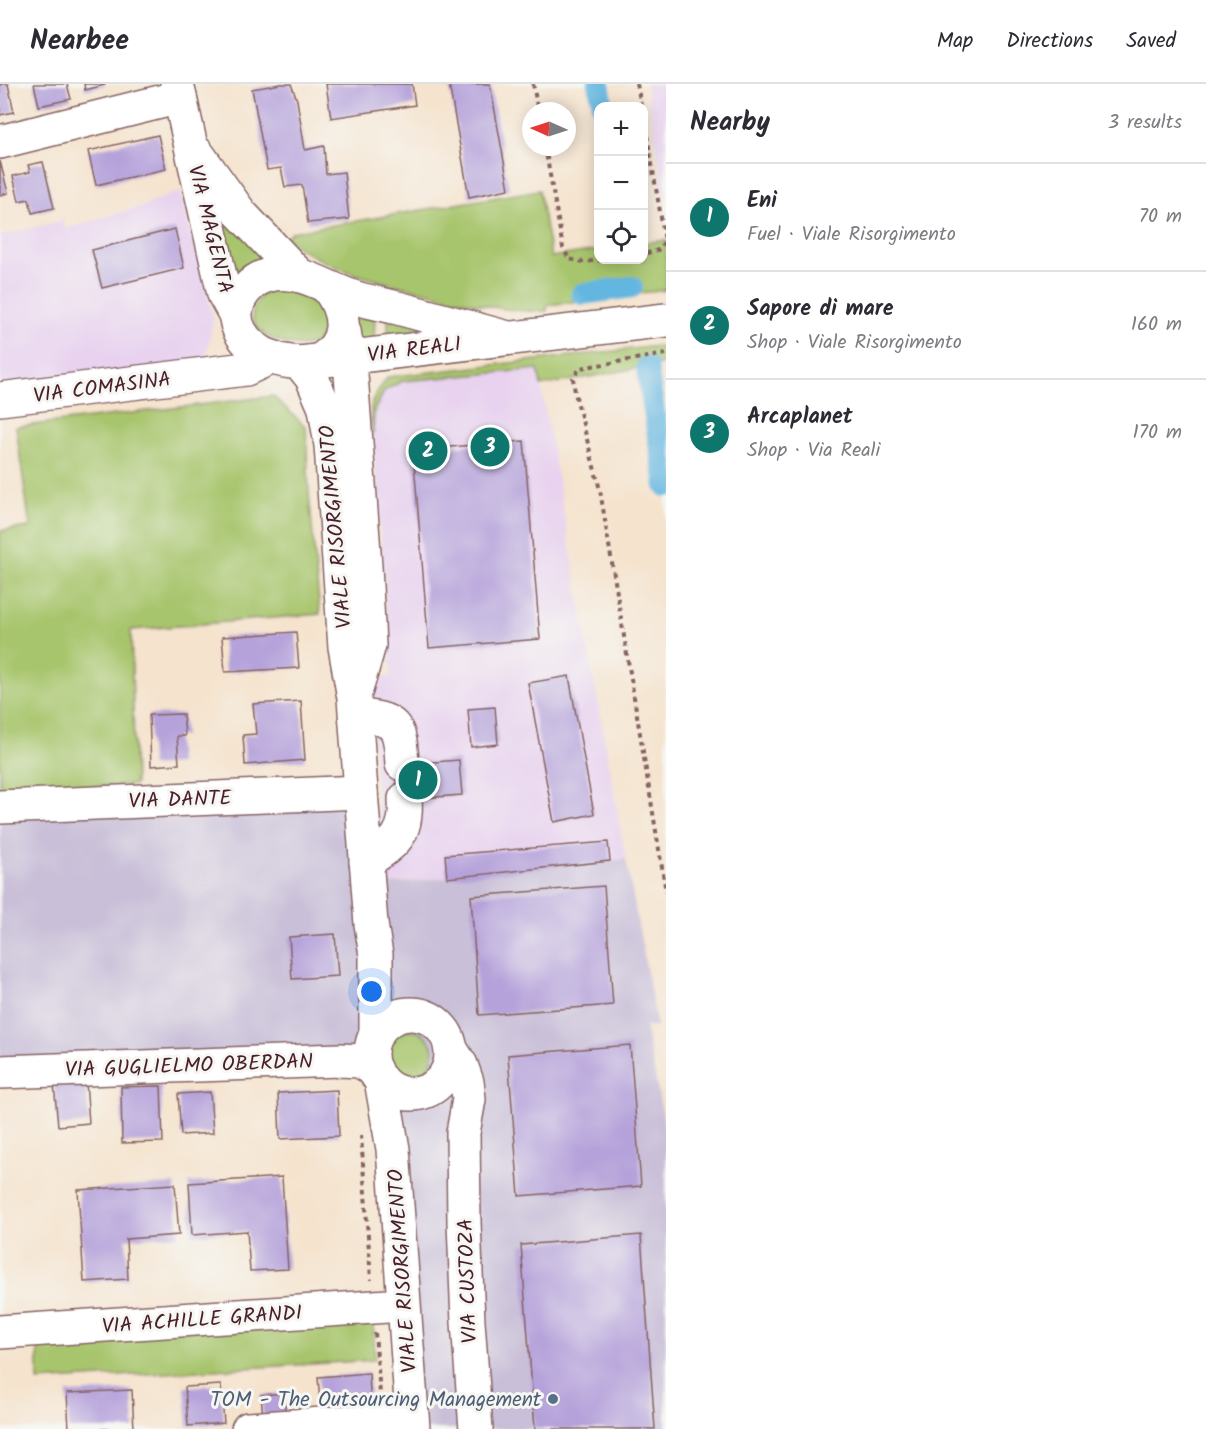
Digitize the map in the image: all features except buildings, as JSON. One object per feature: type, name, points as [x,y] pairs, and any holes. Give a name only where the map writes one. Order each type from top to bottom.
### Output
[{"type":"street","points":[[0,142],[178,90]]},
{"type":"street","name":"VIA MAGENTA","points":[[178,90],[224,294],[237,322]]},
{"type":"street","name":"VIA MAGENTA","points":[[191,144],[241,214],[313,281]]},
{"type":"street","points":[[203,375],[226,351],[237,322],[237,302],[250,284],[260,278],[279,273],[313,281],[338,304],[343,326],[336,347],[327,361],[258,351],[247,342],[237,322]]},
{"type":"street","name":"VIA REALI","points":[[313,281],[354,298],[508,338]]},
{"type":"street","name":"VIA REALI","points":[[203,375],[666,320]]},
{"type":"street","name":"VIALE RISORGIMENTO","points":[[327,361],[312,378],[326,408],[331,445],[345,647],[355,706],[371,924],[376,955]]},
{"type":"street","name":"VIALE RISORGIMENTO","points":[[327,361],[365,566],[369,645],[355,706]]},
{"type":"street","name":"VIA COMASINA","points":[[0,399],[203,375]]},
{"type":"street","points":[[355,706],[391,723],[397,730],[401,742],[402,764]]},
{"type":"street","name":"VIA DANTE","points":[[0,807],[361,792]]},
{"type":"street","points":[[366,862],[389,847],[401,832],[405,822],[405,799]]},
{"type":"street","points":[[376,955],[398,997],[413,1014]]},
{"type":"street","points":[[376,955],[376,1035],[371,1058],[378,1075],[389,1088],[399,1092],[424,1092],[441,1096],[456,1114],[463,1133]]},
{"type":"street","points":[[376,1035],[392,1019],[413,1014],[435,1021],[444,1030],[467,1082],[469,1099],[463,1133]]},
{"type":"street","points":[[393,1149],[403,1118],[424,1092],[438,1084],[446,1075],[452,1051]]},
{"type":"street","name":"VIA GUGLIELMO OBERDAN","points":[[0,1072],[340,1060],[360,1061],[378,1075]]},
{"type":"street","name":"VIALE RISORGIMENTO","points":[[378,1075],[393,1149],[413,1424]]},
{"type":"street","name":"VIA CUSTOZA","points":[[463,1133],[468,1322],[476,1429]]},
{"type":"street","name":"VIA ACHILLE GRANDI","points":[[0,1332],[403,1305]]},
{"type":"street","points":[[248,1429],[413,1424]]},
{"type":"path","points":[[533,84],[536,102]]},
{"type":"path","points":[[637,84],[640,102]]},
{"type":"path","points":[[648,141],[665,241],[658,250],[648,253]]},
{"type":"path","points":[[547,156],[563,248],[569,259],[583,262],[594,261]]},
{"type":"path","points":[[666,354],[580,368],[573,378],[574,393],[600,490],[666,892]]},
{"type":"shaded area","points":[[646,84],[666,84],[666,205]]},
{"type":"shaded area","points":[[180,191],[214,319],[203,370],[0,395],[0,236],[63,220],[65,229],[143,206]]},
{"type":"shaded area","points":[[538,369],[626,859],[384,884],[368,681],[391,676],[373,434],[374,411],[385,390],[403,381]]},
{"type":"shaded area","points":[[361,796],[369,886],[626,859],[657,1026],[645,1026],[666,1132],[666,1429],[418,1429],[378,1068],[0,1069],[0,811]]},
{"type":"green space","points":[[539,190],[551,257],[594,251],[594,264],[648,264],[648,242],[666,240],[666,290],[633,294],[631,281],[581,287],[583,301],[547,305],[547,311],[490,307],[394,285],[338,268],[302,250],[285,238],[292,232]]},
{"type":"green space","points":[[210,207],[273,258],[230,285]]},
{"type":"green space","points":[[271,289],[288,289],[308,297],[322,308],[326,323],[315,344],[305,346],[282,343],[261,332],[255,324],[252,314],[262,295]]},
{"type":"green space","points":[[352,310],[375,316],[374,342],[356,343]]},
{"type":"green space","points":[[388,319],[443,332],[388,341]]},
{"type":"green space","points":[[666,345],[666,363],[541,386],[538,369],[403,381],[385,390],[374,411],[373,434],[372,404],[377,392],[388,377]]},
{"type":"green space","points":[[273,396],[306,427],[309,493],[320,614],[131,630],[135,785],[0,790],[0,531],[30,527],[16,427]]},
{"type":"green space","points":[[410,1030],[426,1037],[433,1053],[426,1069],[410,1076],[394,1069],[387,1053],[394,1037]]},
{"type":"green space","points":[[373,1318],[375,1360],[38,1381],[38,1339]]},
{"type":"waterway","points":[[599,84],[602,102]]},
{"type":"waterway","points":[[594,286],[595,292]]},
{"type":"waterway","points":[[582,294],[632,287]]},
{"type":"waterway","points":[[647,367],[666,486]]},
{"type":"place","name":"Arcaplanet","points":[[490,447]]},
{"type":"place","name":"Sapore di mare","points":[[428,451]]},
{"type":"place","name":"Eni","points":[[418,780]]},
{"type":"place","name":"TOM - The Outsourcing Management","points":[[553,1399]]}]
